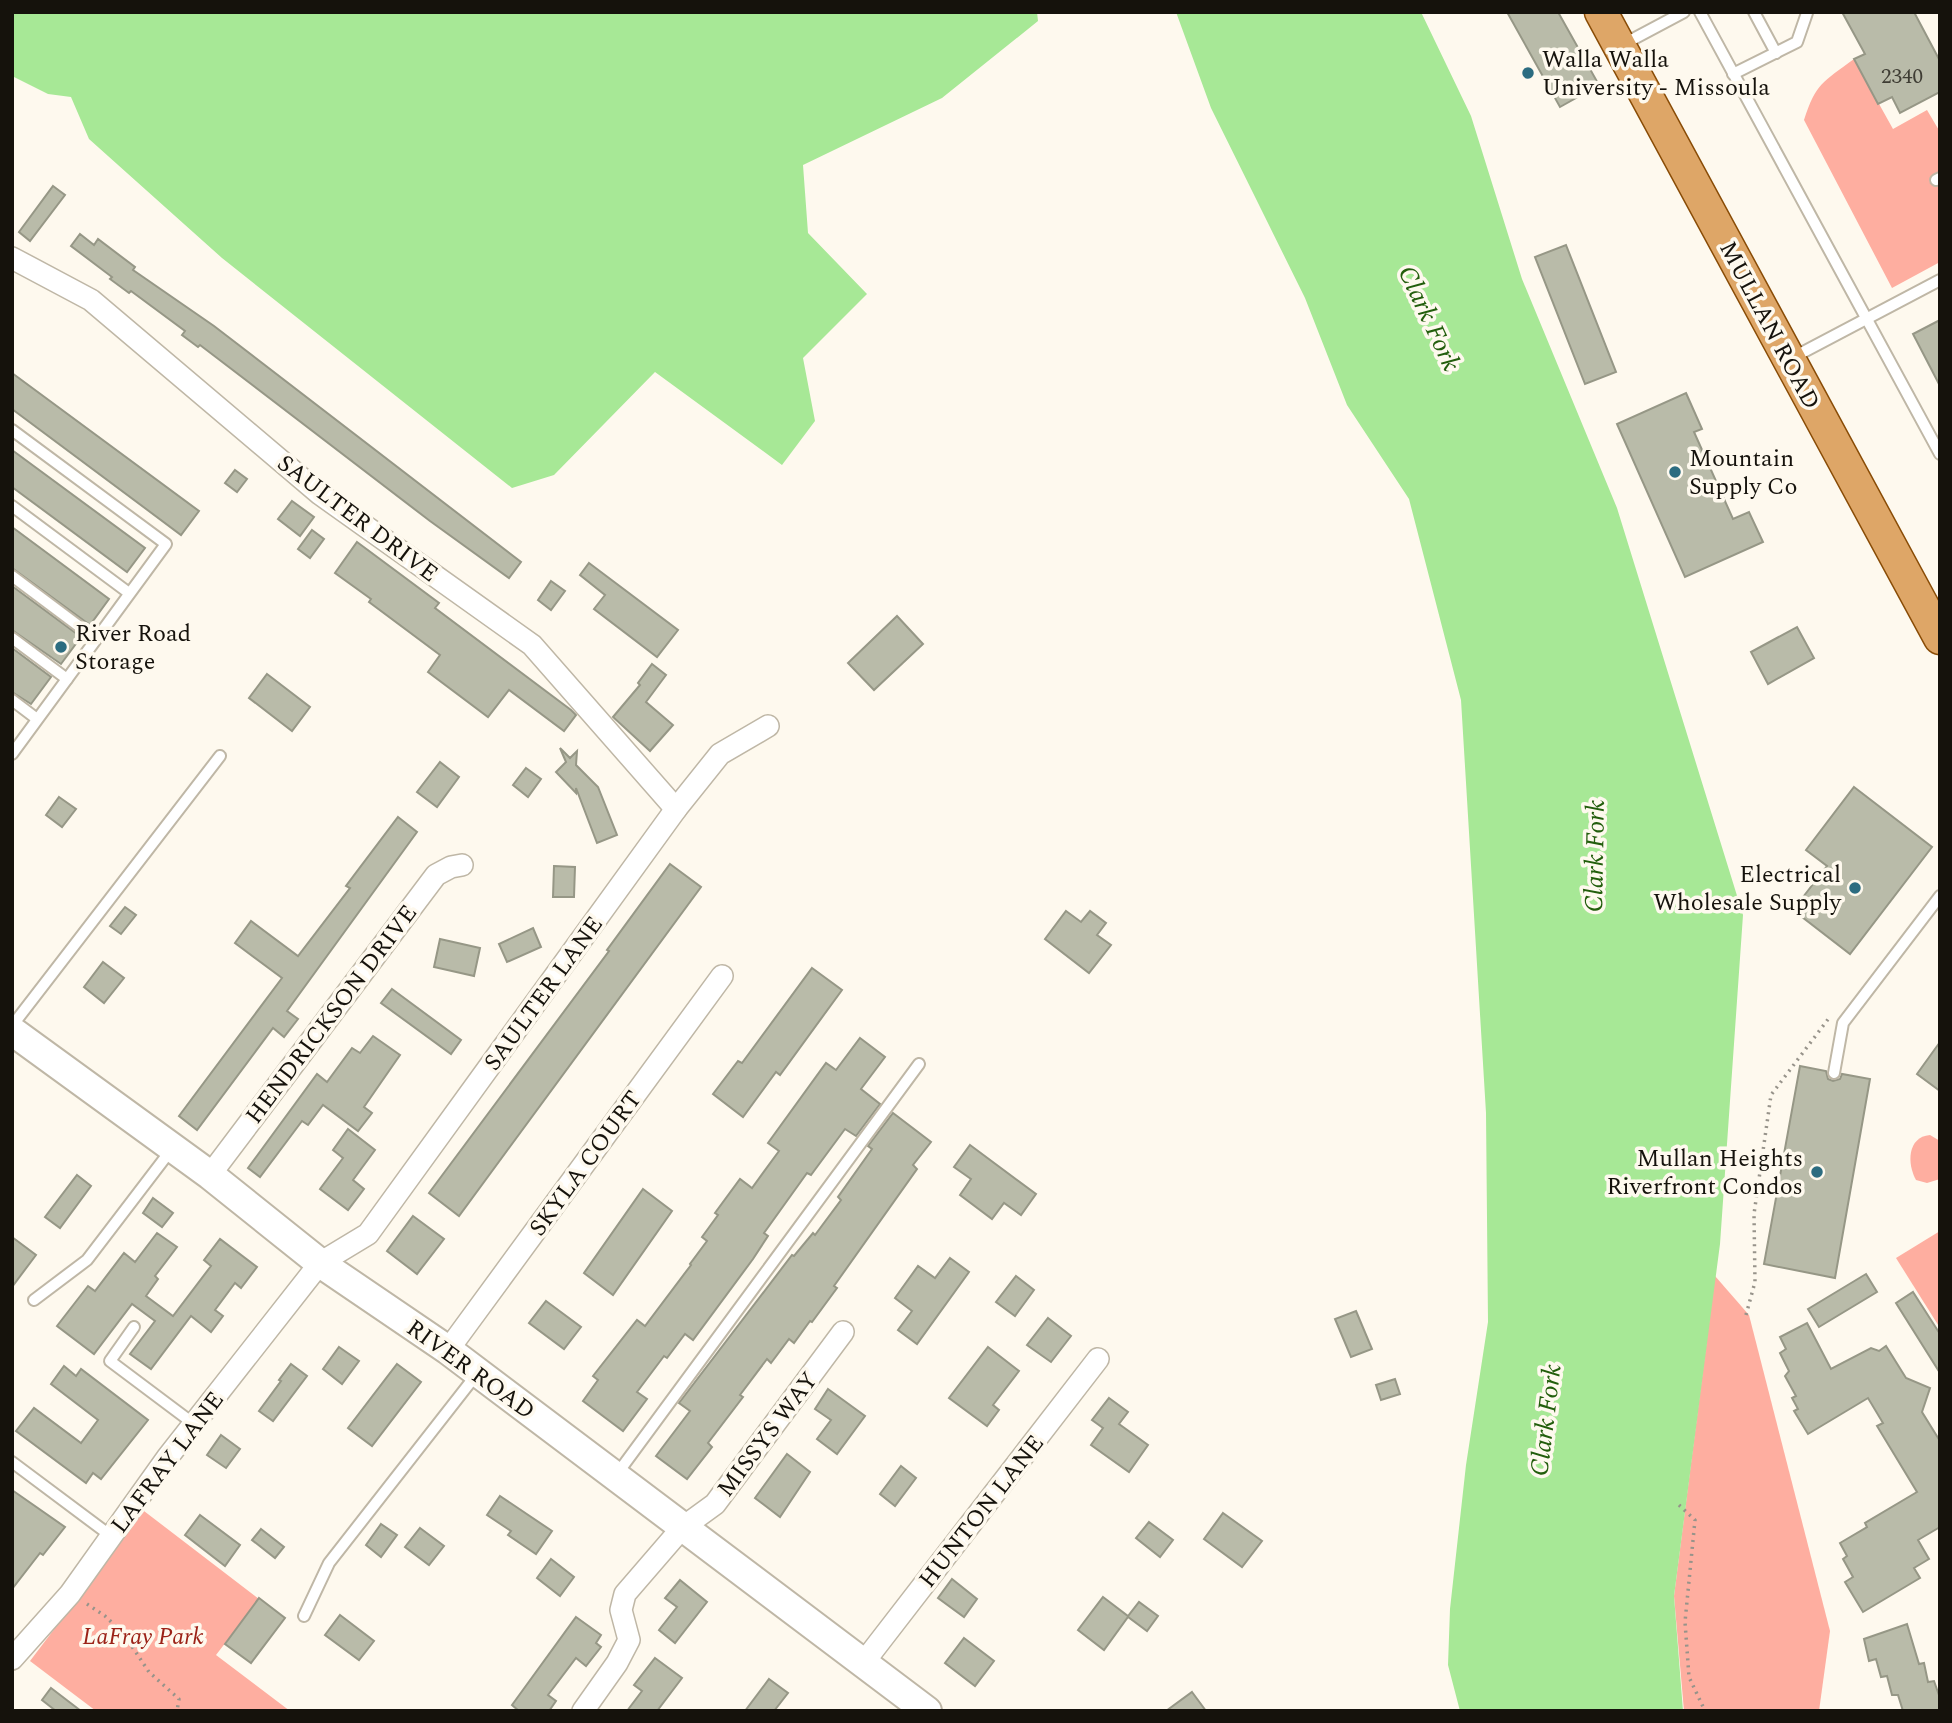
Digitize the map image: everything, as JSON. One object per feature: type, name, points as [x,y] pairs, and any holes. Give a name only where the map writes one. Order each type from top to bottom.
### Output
[{"type":"main road","name":"MULLAN ROAD","points":[[1601,12],[1940,638]]},
{"type":"street","name":"SAULTER DRIVE","points":[[12,258],[92,300],[320,494],[533,645],[676,809]]},
{"type":"street","name":"SAULTER LANE","points":[[320,1263],[368,1234],[676,809],[720,754],[768,726]]},
{"type":"street","name":"HENDRICKSON DRIVE","points":[[210,1175],[436,875],[462,865]]},
{"type":"street","name":"SKYLA COURT","points":[[448,1350],[722,976]]},
{"type":"street","name":"RIVER ROAD","points":[[12,1029],[210,1175],[320,1263],[448,1350],[927,1711]]},
{"type":"street","name":"LAFRAY LANE","points":[[13,1655],[70,1594],[194,1424],[320,1263]]},
{"type":"street","name":"MISSYS WAY","points":[[583,1711],[617,1663],[629,1640],[621,1611],[625,1594],[682,1528],[715,1504],[843,1332]]},
{"type":"street","name":"HUNTON LANE","points":[[864,1662],[1098,1359]]},
{"type":"lane","points":[[1620,47],[1684,12]]},
{"type":"lane","points":[[1700,12],[1940,454]]},
{"type":"lane","points":[[1754,12],[1776,53]]},
{"type":"lane","points":[[1733,74],[1797,42],[1807,13]]},
{"type":"lane","points":[[1789,360],[1940,279]]},
{"type":"lane","points":[[12,430],[166,544],[12,754]]},
{"type":"lane","points":[[12,506],[129,593]]},
{"type":"lane","points":[[12,576],[96,639]]},
{"type":"lane","points":[[12,638],[67,679]]},
{"type":"lane","points":[[12,700],[37,719]]},
{"type":"lane","points":[[12,1029],[220,756]]},
{"type":"lane","points":[[1835,1073],[1843,1023],[1940,896]]},
{"type":"lane","points":[[615,1477],[919,1064]]},
{"type":"lane","points":[[34,1300],[87,1260],[173,1148]]},
{"type":"lane","points":[[134,1327],[110,1361],[194,1424]]},
{"type":"lane","points":[[304,1616],[330,1563],[478,1373]]},
{"type":"lane","points":[[12,1462],[111,1536]]},
{"type":"path","points":[[1746,1315],[1755,1282],[1754,1213],[1770,1095],[1834,1012]]},
{"type":"path","points":[[1679,1505],[1695,1520],[1685,1622],[1689,1677],[1705,1711]]},
{"type":"path","points":[[70,1594],[105,1616],[123,1633],[149,1672],[179,1699],[177,1711]]},
{"type":"green space","points":[[1854,59],[1893,129],[1927,110],[1940,132],[1940,262],[1892,288],[1804,120],[1822,84]]},
{"type":"green space","points":[[1930,1135],[1940,1141],[1940,1179],[1927,1183],[1916,1180],[1910,1159],[1917,1141]]},
{"type":"green space","points":[[1940,1231],[1940,1328],[1896,1258]]},
{"type":"green space","points":[[1715,1276],[1749,1315],[1830,1631],[1819,1711],[1684,1711],[1674,1596]]},
{"type":"green space","name":"LaFray Park","points":[[144,1511],[259,1599],[216,1655],[290,1711],[96,1711],[30,1661]]},
{"type":"water","points":[[12,12],[1037,12],[1038,21],[942,98],[803,165],[808,233],[867,294],[803,358],[815,421],[782,465],[655,372],[554,475],[512,488],[222,258],[89,139],[71,97],[48,94],[12,76]]},
{"type":"water","name":"Clark Fork","points":[[1176,12],[1421,12],[1471,116],[1522,279],[1617,508],[1743,915],[1720,1244],[1674,1596],[1683,1711],[1460,1711],[1448,1665],[1450,1609],[1466,1465],[1488,1322],[1486,1113],[1461,700],[1409,499],[1347,405],[1305,298],[1211,108]]},
{"type":"building","name":"Walla Walla University - Missoula","points":[[1507,12],[1558,12],[1599,85],[1560,107]]},
{"type":"building","points":[[1842,12],[1914,12],[1940,61],[1940,92],[1900,113],[1892,97],[1878,104],[1854,59],[1865,54]]},
{"type":"building","points":[[53,186],[65,195],[30,241],[19,232]]},
{"type":"building","points":[[80,234],[94,245],[98,239],[135,267],[133,270],[214,326],[521,562],[509,578],[200,345],[198,347],[182,335],[185,331],[131,291],[129,293],[110,279],[112,277],[71,246]]},
{"type":"building","points":[[1566,245],[1616,372],[1585,384],[1535,257]]},
{"type":"building","points":[[1940,320],[1940,386],[1913,334]]},
{"type":"building","points":[[12,373],[199,511],[181,535],[12,409]]},
{"type":"building","name":"Mountain Supply Co","points":[[1686,393],[1702,429],[1694,432],[1733,519],[1749,512],[1763,542],[1685,577],[1617,424]]},
{"type":"building","points":[[12,450],[145,548],[127,572],[12,487]]},
{"type":"building","points":[[235,470],[247,479],[237,492],[225,483]]},
{"type":"building","points":[[292,501],[314,517],[300,536],[278,519]]},
{"type":"building","points":[[12,527],[109,599],[90,625],[12,568]]},
{"type":"building","points":[[312,530],[324,539],[310,558],[298,549]]},
{"type":"building","points":[[357,542],[439,603],[435,608],[571,710],[576,715],[564,731],[509,690],[488,717],[428,672],[440,655],[335,573]]},
{"type":"building","points":[[589,563],[678,630],[657,657],[594,609],[605,595],[580,575]]},
{"type":"building","points":[[551,581],[565,591],[551,610],[538,600]]},
{"type":"building","points":[[12,586],[81,637],[61,664],[12,630]]},
{"type":"building","points":[[897,616],[923,644],[874,690],[848,663]]},
{"type":"building","points":[[1797,627],[1814,658],[1768,684],[1751,652]]},
{"type":"building","points":[[12,648],[51,677],[31,704],[12,692]]},
{"type":"building","points":[[652,664],[666,675],[646,702],[673,725],[650,751],[613,717],[640,685],[638,683]]},
{"type":"building","points":[[267,674],[310,707],[292,731],[249,698]]},
{"type":"building","points":[[560,748],[570,758],[577,751],[576,765],[598,787],[617,835],[597,843],[576,788],[576,793],[556,772],[566,762]]},
{"type":"building","points":[[440,762],[459,777],[437,807],[417,792]]},
{"type":"building","points":[[526,768],[541,779],[528,797],[513,785]]},
{"type":"building","name":"Electrical Wholesale Supply","points":[[1854,787],[1932,847],[1850,954],[1793,910],[1827,866],[1806,850]]},
{"type":"building","points":[[59,797],[76,809],[62,827],[46,815]]},
{"type":"building","points":[[398,817],[417,832],[287,1011],[298,1019],[284,1037],[273,1028],[197,1130],[179,1116],[282,978],[235,943],[251,921],[298,956],[350,888],[346,886]]},
{"type":"building","points":[[670,864],[701,887],[459,1216],[429,1193],[609,951],[607,950]]},
{"type":"building","points":[[554,866],[575,867],[574,897],[553,897]]},
{"type":"building","points":[[125,907],[136,915],[121,934],[110,926]]},
{"type":"building","points":[[1066,911],[1081,922],[1090,911],[1106,923],[1097,935],[1111,945],[1089,973],[1045,939]]},
{"type":"building","points":[[533,928],[541,947],[507,962],[499,944]]},
{"type":"building","points":[[440,939],[480,948],[474,976],[434,967]]},
{"type":"building","points":[[103,962],[124,978],[104,1003],[84,987]]},
{"type":"building","points":[[812,968],[842,990],[780,1075],[776,1072],[743,1117],[713,1094],[738,1061],[742,1063]]},
{"type":"building","points":[[392,989],[461,1040],[451,1054],[381,1003]]},
{"type":"building","points":[[373,1036],[400,1055],[364,1107],[372,1113],[358,1131],[323,1105],[308,1125],[302,1121],[260,1177],[248,1168],[317,1074],[327,1082],[352,1048],[360,1053]]},
{"type":"building","points":[[860,1038],[885,1057],[861,1089],[880,1104],[856,1136],[845,1129],[811,1175],[807,1173],[764,1233],[768,1236],[753,1259],[693,1340],[685,1334],[667,1358],[664,1356],[637,1392],[647,1399],[623,1431],[583,1401],[598,1380],[593,1376],[637,1320],[645,1326],[691,1265],[707,1241],[702,1237],[718,1215],[715,1213],[740,1179],[752,1188],[779,1151],[768,1143],[826,1063],[836,1070]]},
{"type":"building","points":[[1940,1042],[1940,1091],[1917,1074]]},
{"type":"building","name":"Mullan Heights Riverfront Condos","points":[[1800,1066],[1826,1071],[1828,1079],[1833,1081],[1840,1079],[1842,1074],[1870,1079],[1835,1278],[1764,1264]]},
{"type":"building","points":[[893,1113],[931,1142],[913,1165],[917,1169],[834,1286],[837,1288],[812,1322],[810,1321],[794,1343],[789,1339],[771,1363],[767,1359],[740,1395],[743,1397],[708,1443],[712,1447],[687,1479],[656,1456],[690,1411],[679,1403],[792,1255],[794,1256],[813,1233],[815,1235],[841,1200],[838,1197],[872,1149],[868,1146]]},
{"type":"building","points":[[348,1129],[375,1150],[353,1180],[364,1189],[348,1210],[320,1189],[343,1158],[333,1150]]},
{"type":"building","points":[[970,1145],[1036,1194],[1021,1215],[1004,1203],[992,1219],[960,1195],[971,1179],[954,1167]]},
{"type":"building","points":[[77,1175],[91,1186],[60,1228],[45,1217]]},
{"type":"building","points":[[643,1189],[672,1211],[613,1295],[584,1273]]},
{"type":"building","points":[[153,1198],[173,1213],[162,1227],[143,1213]]},
{"type":"building","points":[[413,1216],[444,1239],[417,1274],[387,1251]]},
{"type":"building","points":[[157,1233],[177,1247],[155,1276],[158,1279],[146,1296],[173,1316],[211,1266],[204,1260],[220,1239],[257,1267],[241,1288],[235,1283],[215,1310],[223,1316],[211,1332],[191,1316],[151,1369],[130,1354],[155,1321],[132,1304],[94,1354],[57,1326],[88,1286],[95,1291],[124,1253],[135,1262]]},
{"type":"building","points":[[12,1237],[36,1255],[12,1287]]},
{"type":"building","points":[[950,1258],[969,1272],[917,1344],[898,1330],[912,1311],[895,1298],[918,1266],[935,1278]]},
{"type":"building","points":[[1866,1274],[1877,1292],[1819,1327],[1808,1309]]},
{"type":"building","points":[[1016,1276],[1034,1290],[1015,1316],[996,1302]]},
{"type":"building","points":[[1913,1292],[1940,1334],[1940,1373],[1896,1303]]},
{"type":"building","points":[[546,1301],[581,1327],[564,1349],[529,1323]]},
{"type":"building","points":[[1356,1311],[1372,1349],[1351,1357],[1335,1319]]},
{"type":"building","points":[[1048,1318],[1071,1336],[1051,1362],[1027,1345]]},
{"type":"building","points":[[1807,1323],[1831,1369],[1871,1348],[1879,1351],[1886,1346],[1906,1378],[1930,1388],[1922,1412],[1940,1441],[1940,1527],[1918,1540],[1929,1559],[1914,1568],[1920,1578],[1863,1612],[1845,1582],[1853,1577],[1843,1559],[1847,1556],[1840,1543],[1867,1527],[1865,1523],[1917,1492],[1877,1426],[1883,1423],[1868,1398],[1808,1434],[1794,1411],[1798,1409],[1792,1398],[1796,1396],[1785,1376],[1789,1371],[1780,1353],[1786,1349],[1780,1337]]},
{"type":"building","points":[[339,1347],[359,1361],[342,1384],[323,1369]]},
{"type":"building","points":[[988,1347],[1019,1371],[993,1405],[999,1410],[987,1426],[949,1398]]},
{"type":"building","points":[[291,1364],[307,1376],[273,1421],[259,1411]]},
{"type":"building","points":[[397,1364],[421,1382],[372,1446],[348,1428]]},
{"type":"building","points":[[64,1366],[76,1376],[81,1369],[148,1420],[101,1479],[93,1473],[86,1483],[16,1431],[34,1408],[81,1443],[98,1420],[51,1384]]},
{"type":"building","points":[[1395,1379],[1400,1394],[1381,1400],[1376,1385]]},
{"type":"building","points":[[828,1389],[865,1416],[837,1454],[817,1439],[831,1420],[815,1409]]},
{"type":"building","points":[[1109,1398],[1128,1412],[1119,1424],[1148,1445],[1129,1472],[1091,1445],[1103,1428],[1092,1420]]},
{"type":"building","points":[[221,1435],[240,1449],[226,1468],[207,1455]]},
{"type":"building","points":[[787,1454],[810,1472],[780,1517],[755,1498]]},
{"type":"building","points":[[901,1466],[916,1478],[895,1506],[880,1494]]},
{"type":"building","points":[[12,1490],[65,1527],[43,1555],[40,1553],[12,1589]]},
{"type":"building","points":[[500,1496],[552,1531],[536,1554],[508,1535],[511,1531],[487,1515]]},
{"type":"building","points":[[1223,1513],[1262,1541],[1242,1567],[1204,1539]]},
{"type":"building","points":[[200,1515],[240,1545],[225,1566],[185,1535]]},
{"type":"building","points":[[1149,1522],[1173,1540],[1160,1557],[1136,1538]]},
{"type":"building","points":[[381,1524],[397,1535],[381,1557],[366,1545]]},
{"type":"building","points":[[420,1528],[444,1546],[429,1565],[405,1547]]},
{"type":"building","points":[[261,1529],[284,1547],[275,1558],[252,1540]]},
{"type":"building","points":[[551,1559],[574,1577],[560,1596],[537,1578]]},
{"type":"building","points":[[952,1579],[977,1599],[964,1617],[938,1598]]},
{"type":"building","points":[[680,1580],[707,1602],[675,1643],[659,1630],[677,1607],[665,1598]]},
{"type":"building","points":[[1103,1597],[1128,1616],[1139,1602],[1158,1616],[1147,1631],[1128,1617],[1104,1650],[1078,1630]]},
{"type":"building","points":[[259,1598],[285,1618],[251,1663],[225,1644]]},
{"type":"building","points":[[340,1615],[374,1641],[359,1660],[325,1635]]},
{"type":"building","points":[[576,1617],[601,1635],[596,1643],[601,1647],[586,1666],[576,1658],[548,1695],[556,1701],[549,1711],[519,1711],[512,1705]]},
{"type":"building","points":[[1907,1624],[1919,1664],[1924,1663],[1928,1682],[1934,1681],[1940,1698],[1940,1711],[1903,1711],[1898,1695],[1892,1695],[1887,1676],[1881,1677],[1876,1659],[1869,1661],[1864,1639]]},
{"type":"building","points":[[964,1638],[994,1661],[975,1686],[945,1663]]},
{"type":"building","points":[[655,1658],[682,1678],[657,1711],[627,1711],[642,1691],[634,1685]]},
{"type":"building","points":[[769,1679],[788,1693],[774,1711],[745,1711]]},
{"type":"building","points":[[51,1688],[81,1711],[56,1711],[42,1700]]},
{"type":"building","points":[[1192,1692],[1206,1711],[1166,1711]]},
{"type":"place","name":"Walla Walla University - Missoula","points":[[1528,73]]},
{"type":"place","name":"Mountain Supply Co","points":[[1675,472]]},
{"type":"place","name":"River Road Storage","points":[[61,647]]},
{"type":"place","name":"Electrical Wholesale Supply","points":[[1855,888]]},
{"type":"place","name":"Mullan Heights Riverfront Condos","points":[[1817,1172]]}]
